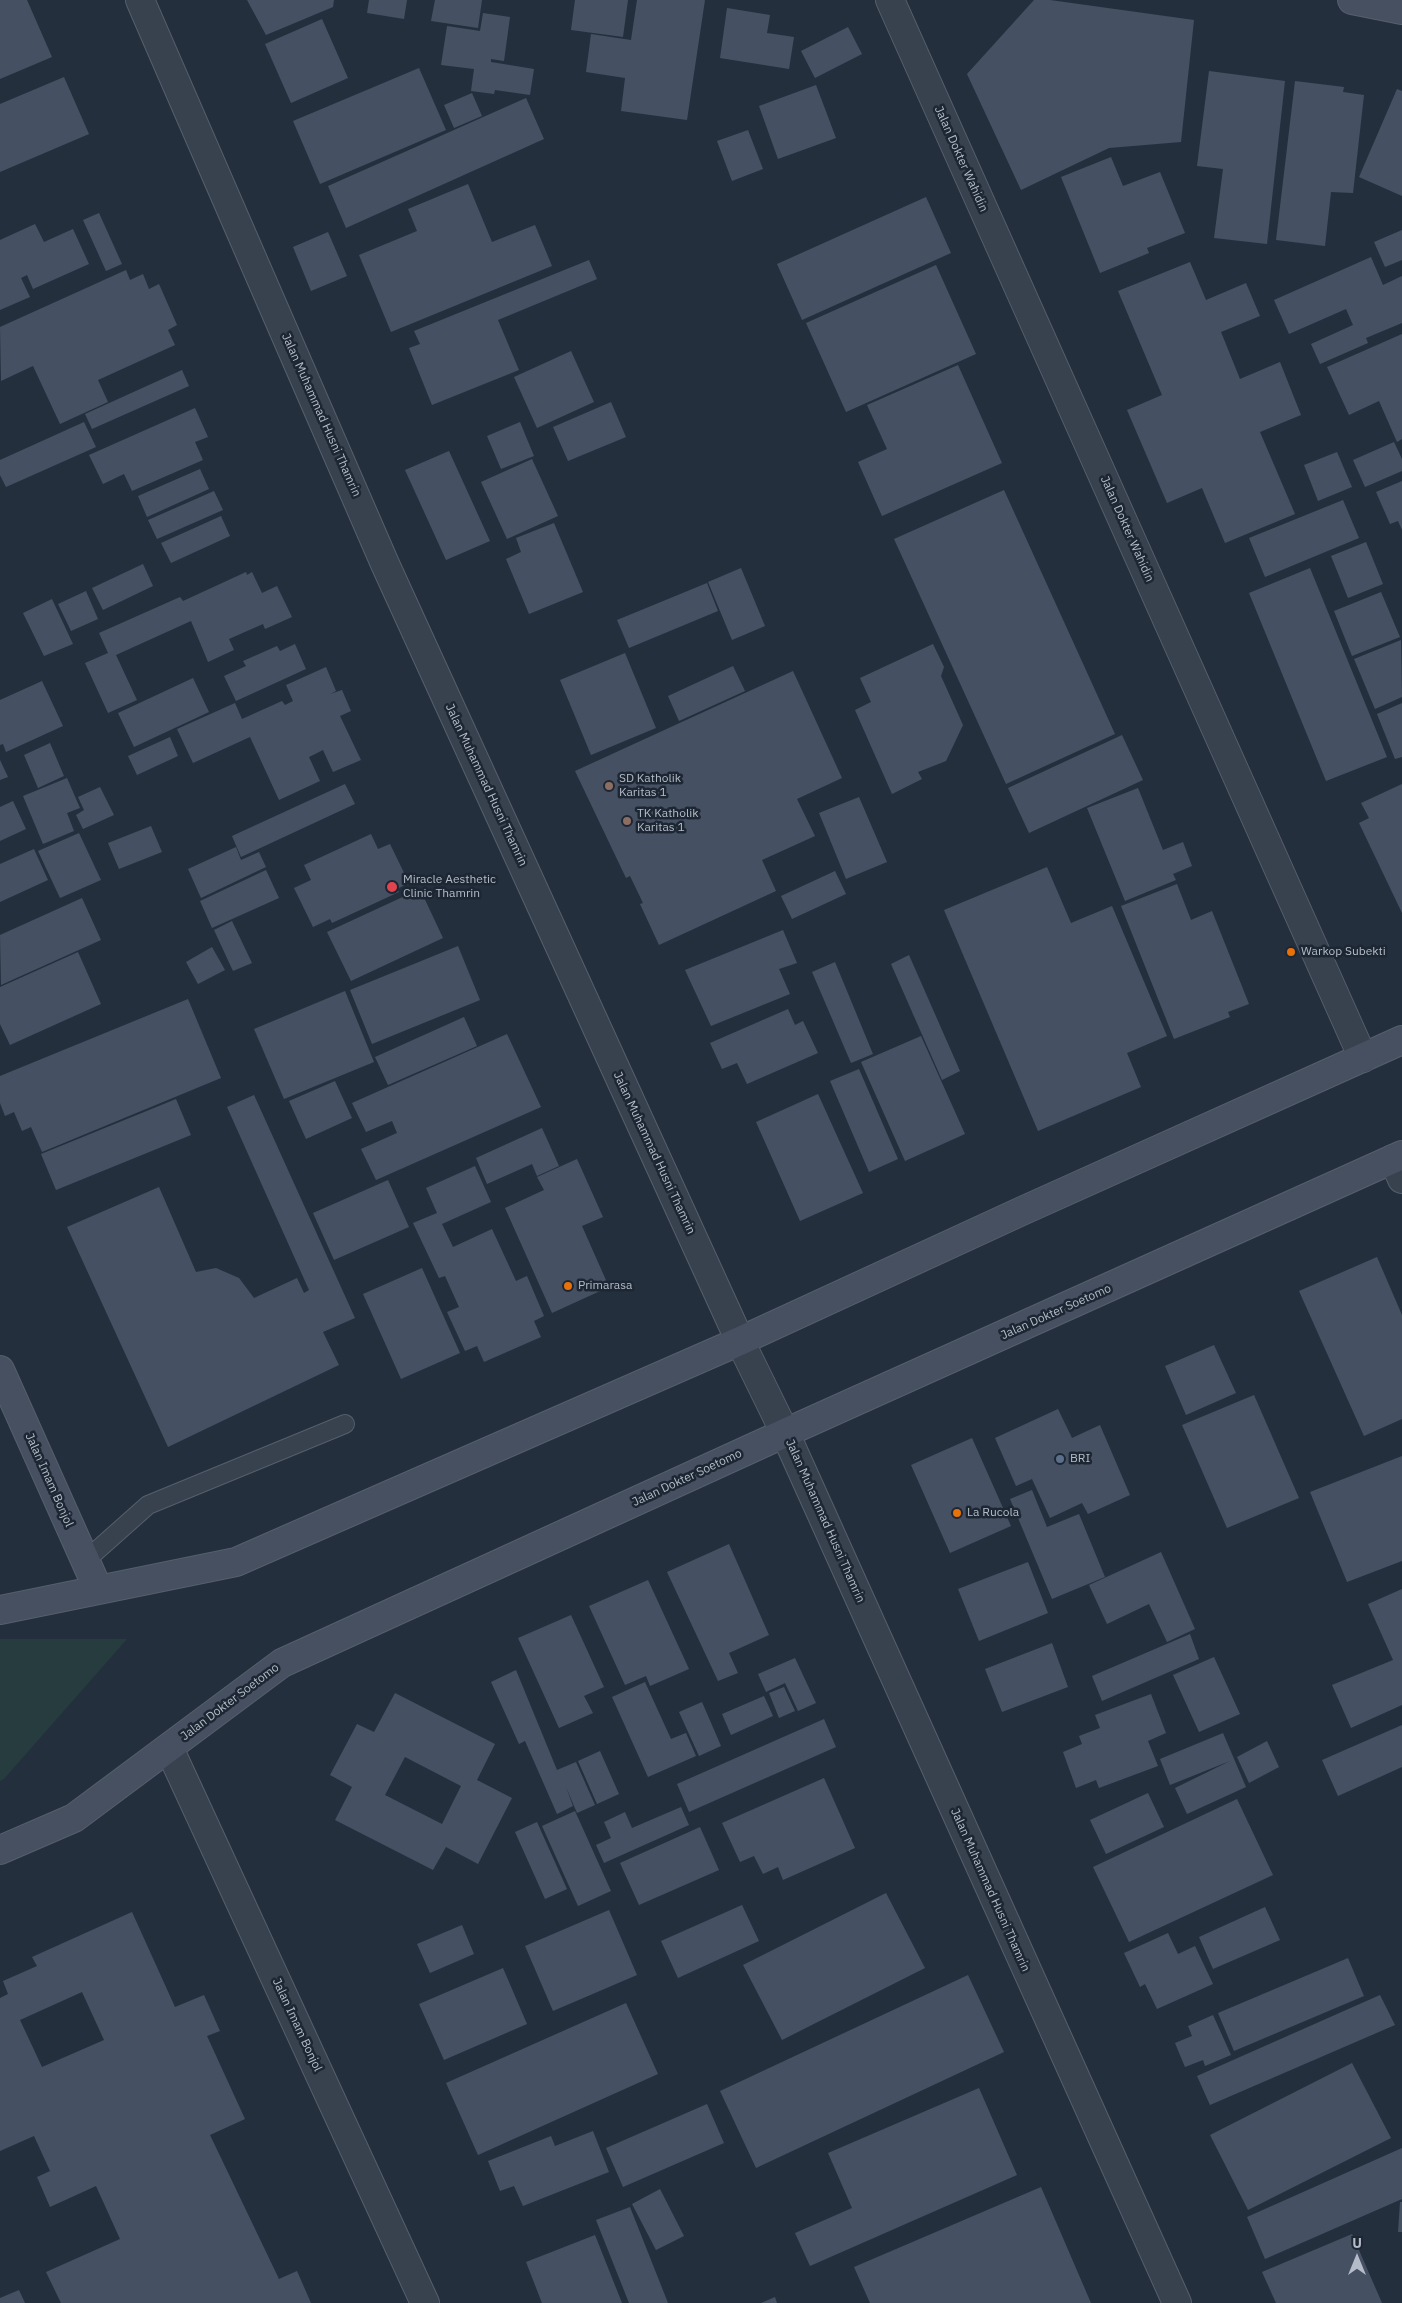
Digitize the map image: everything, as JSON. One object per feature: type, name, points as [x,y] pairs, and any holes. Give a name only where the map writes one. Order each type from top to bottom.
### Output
[{"type":"main road","points":[[1352,0],[1402,10]]},
{"type":"main road","points":[[0,1610],[236,1562],[740,1341],[1013,1215],[1402,1040]]},
{"type":"main road","name":"Jalan Dokter Soetomo","points":[[0,1850],[74,1818],[282,1663],[785,1433],[1399,1164]]},
{"type":"main road","name":"Jalan Imam Bonjol","points":[[0,1370],[98,1589]]},
{"type":"street","name":"Jalan Muhammad Husni Thamrin","points":[[140,0],[385,564],[740,1341],[785,1433],[1177,2303]]},
{"type":"street","name":"Jalan Dokter Wahidin","points":[[890,0],[1363,1058]]},
{"type":"street","name":"Jalan Imam Bonjol","points":[[169,1748],[425,2303]]},
{"type":"lane","points":[[85,1561],[148,1505],[345,1424]]},
{"type":"green space","points":[[0,1639],[127,1639],[4,1779],[0,1781]]},
{"type":"building","points":[[0,0],[27,0],[52,57],[0,79]]},
{"type":"building","points":[[247,0],[334,0],[333,7],[266,35]]},
{"type":"building","points":[[369,0],[407,0],[404,19],[367,13]]},
{"type":"building","points":[[435,0],[482,0],[478,28],[431,21]]},
{"type":"building","points":[[575,0],[628,0],[623,37],[571,30]]},
{"type":"building","points":[[637,0],[705,0],[687,120],[621,111],[625,78],[586,72],[591,34],[631,40]]},
{"type":"building","points":[[1034,0],[1050,0],[1194,20],[1181,142],[1109,148],[1021,190],[967,74]]},
{"type":"building","points":[[727,8],[770,15],[767,33],[794,37],[789,69],[720,58]]},
{"type":"building","points":[[483,13],[510,17],[504,61],[491,59],[491,62],[534,69],[530,95],[495,90],[494,94],[471,91],[474,69],[441,65],[447,26],[480,31]]},
{"type":"building","points":[[322,19],[348,78],[291,103],[265,44]]},
{"type":"building","points":[[848,27],[862,54],[815,78],[801,51]]},
{"type":"building","points":[[419,68],[446,130],[320,184],[293,121]]},
{"type":"building","points":[[1209,71],[1285,81],[1267,244],[1214,238],[1223,169],[1197,166]]},
{"type":"building","points":[[64,77],[89,134],[0,172],[0,104]]},
{"type":"building","points":[[1295,81],[1344,87],[1343,92],[1364,95],[1353,193],[1331,192],[1325,246],[1276,240]]},
{"type":"building","points":[[816,85],[836,138],[778,159],[759,106]]},
{"type":"building","points":[[1397,89],[1402,91],[1402,196],[1359,177]]},
{"type":"building","points":[[472,93],[482,116],[454,128],[444,105]]},
{"type":"building","points":[[526,98],[544,139],[346,228],[328,186]]},
{"type":"building","points":[[748,130],[763,169],[732,181],[717,141]]},
{"type":"building","points":[[1111,157],[1123,186],[1160,172],[1185,233],[1147,248],[1149,253],[1100,273],[1061,177]]},
{"type":"building","points":[[468,184],[492,242],[535,225],[552,266],[391,332],[359,255],[417,231],[408,209]]},
{"type":"building","points":[[926,197],[951,253],[802,320],[777,264]]},
{"type":"building","points":[[99,213],[122,264],[106,271],[83,220]]},
{"type":"building","points":[[35,224],[44,242],[73,229],[89,264],[33,289],[27,275],[21,278],[30,297],[0,310],[0,240]]},
{"type":"building","points":[[1402,230],[1402,260],[1385,267],[1374,242]]},
{"type":"building","points":[[328,232],[347,276],[311,291],[293,247]]},
{"type":"building","points":[[1371,257],[1383,285],[1402,276],[1402,323],[1366,338],[1368,343],[1320,364],[1311,344],[1353,325],[1346,309],[1289,334],[1274,300]]},
{"type":"building","points":[[589,260],[597,279],[498,320],[519,370],[432,405],[409,348],[420,344],[414,331]]},
{"type":"building","points":[[1190,262],[1206,300],[1246,283],[1260,316],[1221,332],[1240,379],[1280,362],[1301,415],[1260,432],[1295,514],[1225,543],[1202,488],[1167,503],[1127,410],[1162,395],[1118,291]]},
{"type":"building","points":[[936,265],[976,354],[846,412],[806,323]]},
{"type":"building","points":[[126,270],[130,280],[143,274],[149,289],[159,284],[177,325],[168,330],[175,345],[98,380],[108,402],[60,424],[33,366],[1,381],[0,327]]},
{"type":"building","points":[[1402,334],[1402,439],[1397,442],[1379,401],[1349,415],[1327,367]]},
{"type":"building","points":[[571,351],[594,402],[537,428],[514,377]]},
{"type":"building","points":[[958,365],[1002,463],[882,516],[858,462],[887,449],[867,405]]},
{"type":"building","points":[[182,370],[189,386],[92,429],[85,414]]},
{"type":"building","points":[[611,402],[626,437],[568,461],[553,427]]},
{"type":"building","points":[[195,408],[208,437],[195,442],[203,460],[132,491],[124,474],[103,484],[89,455]]},
{"type":"building","points":[[84,422],[96,447],[6,487],[0,475],[0,460]]},
{"type":"building","points":[[520,422],[534,456],[501,469],[487,436]]},
{"type":"building","points":[[1394,442],[1402,459],[1402,471],[1365,487],[1353,460]]},
{"type":"building","points":[[449,451],[490,541],[446,560],[405,470]]},
{"type":"building","points":[[1337,452],[1352,487],[1318,501],[1304,465]]},
{"type":"building","points":[[532,459],[558,516],[507,539],[481,482]]},
{"type":"building","points":[[200,469],[209,489],[147,517],[138,496]]},
{"type":"building","points":[[1402,481],[1402,530],[1398,521],[1390,524],[1376,492]]},
{"type":"building","points":[[1004,490],[1115,734],[1006,784],[894,539]]},
{"type":"building","points":[[214,491],[223,510],[157,539],[148,520]]},
{"type":"building","points":[[1343,500],[1359,538],[1265,577],[1249,538]]},
{"type":"building","points":[[221,516],[230,536],[171,563],[161,543]]},
{"type":"building","points":[[554,523],[583,592],[529,614],[506,559],[521,552],[516,538]]},
{"type":"building","points":[[1366,542],[1383,584],[1348,598],[1331,556]]},
{"type":"building","points":[[143,564],[153,586],[103,610],[92,588]]},
{"type":"building","points":[[741,568],[765,626],[732,640],[708,582]]},
{"type":"building","points":[[1310,568],[1387,757],[1326,781],[1249,593]]},
{"type":"building","points":[[246,572],[247,575],[252,572],[262,593],[277,586],[292,617],[265,629],[263,624],[229,639],[234,650],[208,662],[191,621],[116,655],[137,700],[108,713],[85,663],[108,653],[99,633],[180,597],[183,601]]},
{"type":"building","points":[[707,583],[718,611],[629,648],[617,620]]},
{"type":"building","points":[[86,591],[98,619],[71,631],[58,604]]},
{"type":"building","points":[[1381,592],[1400,637],[1352,656],[1334,611]]},
{"type":"building","points":[[52,599],[73,644],[44,656],[23,613]]},
{"type":"building","points":[[1401,640],[1402,697],[1375,709],[1354,659]]},
{"type":"building","points":[[295,644],[306,669],[236,701],[224,676],[246,666],[243,661],[277,646],[280,651]]},
{"type":"building","points":[[933,644],[944,667],[941,676],[963,725],[946,761],[918,772],[922,779],[892,794],[855,710],[871,702],[860,678]]},
{"type":"building","points":[[625,653],[656,728],[591,755],[560,680]]},
{"type":"building","points":[[733,666],[745,691],[679,721],[668,696]]},
{"type":"building","points":[[326,667],[336,691],[330,694],[342,690],[351,711],[340,716],[361,760],[333,772],[323,750],[309,757],[320,781],[279,800],[250,737],[193,763],[177,729],[235,703],[242,719],[282,701],[285,705],[293,701],[286,685]]},
{"type":"building","points":[[793,671],[842,778],[797,799],[815,836],[762,860],[776,891],[659,945],[640,904],[643,903],[630,876],[626,878],[575,771]]},
{"type":"building","points":[[193,678],[209,712],[134,747],[118,713]]},
{"type":"building","points":[[42,681],[63,726],[6,752],[3,744],[0,745],[0,700]]},
{"type":"building","points":[[1402,703],[1402,757],[1395,759],[1377,714]]},
{"type":"building","points":[[1122,735],[1143,780],[1029,833],[1008,788]]},
{"type":"building","points":[[170,737],[178,756],[137,775],[128,756]]},
{"type":"building","points":[[50,743],[64,776],[38,788],[24,755]]},
{"type":"building","points":[[0,760],[8,777],[0,780]]},
{"type":"building","points":[[67,778],[80,808],[67,813],[74,831],[43,844],[23,796]]},
{"type":"building","points":[[345,784],[355,804],[241,857],[232,836]]},
{"type":"building","points":[[1402,784],[1402,913],[1359,823],[1369,818],[1361,803]]},
{"type":"building","points":[[100,787],[114,815],[83,829],[76,815],[84,810],[78,797]]},
{"type":"building","points":[[1138,788],[1163,850],[1183,842],[1192,866],[1173,874],[1176,880],[1125,901],[1087,808]]},
{"type":"building","points":[[859,797],[887,862],[846,879],[819,813]]},
{"type":"building","points":[[13,801],[26,829],[0,841],[0,807]]},
{"type":"building","points":[[151,826],[162,852],[119,869],[108,843]]},
{"type":"building","points":[[79,833],[101,880],[60,898],[38,851]]},
{"type":"building","points":[[371,834],[378,849],[390,844],[409,883],[397,889],[399,892],[332,923],[330,919],[313,927],[294,888],[311,880],[304,865]]},
{"type":"building","points":[[236,847],[241,860],[259,852],[266,867],[201,898],[188,869]]},
{"type":"building","points":[[34,849],[48,880],[0,902],[0,864]]},
{"type":"building","points":[[1047,867],[1071,923],[1112,906],[1167,1036],[1127,1053],[1141,1087],[1038,1131],[944,910]]},
{"type":"building","points":[[266,870],[279,898],[212,928],[200,901]]},
{"type":"building","points":[[835,871],[846,894],[792,919],[781,896]]},
{"type":"building","points":[[1177,884],[1191,920],[1212,911],[1249,1004],[1228,1012],[1230,1017],[1174,1039],[1121,906]]},
{"type":"building","points":[[420,889],[443,938],[351,981],[327,932]]},
{"type":"building","points":[[82,898],[101,940],[1,985],[0,935]]},
{"type":"building","points":[[232,921],[252,963],[233,971],[214,930]]},
{"type":"building","points":[[783,930],[797,963],[779,969],[790,994],[711,1026],[685,970]]},
{"type":"building","points":[[458,946],[480,1000],[372,1044],[350,990]]},
{"type":"building","points":[[212,947],[225,970],[198,984],[186,962]]},
{"type":"building","points":[[78,952],[101,1004],[10,1045],[0,1024],[0,987]]},
{"type":"building","points":[[909,955],[960,1071],[942,1080],[891,964]]},
{"type":"building","points":[[835,962],[873,1054],[851,1063],[812,972]]},
{"type":"building","points":[[345,991],[374,1062],[284,1099],[254,1029]]},
{"type":"building","points":[[188,999],[221,1078],[42,1152],[31,1127],[22,1131],[14,1112],[5,1116],[0,1103],[0,1076]]},
{"type":"building","points":[[788,1009],[795,1025],[803,1021],[818,1053],[747,1084],[737,1063],[722,1069],[710,1043]]},
{"type":"building","points":[[464,1017],[477,1046],[388,1085],[375,1057]]},
{"type":"building","points":[[507,1034],[541,1107],[376,1180],[361,1149],[397,1133],[392,1121],[366,1132],[352,1103]]},
{"type":"building","points":[[921,1036],[965,1134],[905,1161],[861,1062]]},
{"type":"building","points":[[859,1069],[898,1159],[869,1172],[830,1081]]},
{"type":"building","points":[[335,1081],[352,1118],[306,1139],[289,1101]]},
{"type":"building","points":[[818,1094],[863,1193],[800,1221],[756,1122]]},
{"type":"building","points":[[254,1095],[355,1318],[323,1332],[339,1365],[168,1447],[67,1227],[159,1187],[196,1272],[216,1268],[239,1278],[254,1298],[297,1278],[304,1293],[309,1290],[227,1107]]},
{"type":"building","points":[[176,1099],[191,1135],[56,1190],[41,1154]]},
{"type":"building","points":[[542,1128],[559,1166],[537,1176],[532,1164],[487,1184],[476,1158]]},
{"type":"building","points":[[577,1159],[603,1217],[582,1226],[609,1287],[552,1313],[505,1208],[544,1190],[537,1177]]},
{"type":"building","points":[[475,1166],[491,1202],[442,1224],[453,1247],[492,1229],[516,1281],[527,1276],[544,1316],[534,1321],[541,1337],[484,1362],[477,1346],[465,1351],[447,1312],[459,1307],[445,1276],[439,1278],[413,1223],[437,1213],[426,1188]]},
{"type":"building","points":[[388,1180],[409,1227],[334,1260],[313,1213]]},
{"type":"building","points":[[1377,1257],[1402,1315],[1402,1419],[1364,1436],[1299,1291]]},
{"type":"building","points":[[422,1268],[460,1353],[401,1379],[363,1294]]},
{"type":"building","points":[[1214,1345],[1236,1393],[1186,1415],[1165,1366]]},
{"type":"building","points":[[1254,1395],[1299,1498],[1227,1528],[1182,1425]]},
{"type":"building","name":"BRI","points":[[1058,1409],[1072,1438],[1100,1425],[1130,1495],[1088,1514],[1082,1503],[1050,1518],[1032,1479],[1016,1486],[995,1438]]},
{"type":"building","points":[[972,1438],[1011,1526],[950,1553],[911,1465]]},
{"type":"building","points":[[1402,1456],[1402,1561],[1347,1582],[1310,1492]]},
{"type":"building","points":[[1032,1490],[1047,1527],[1079,1514],[1105,1577],[1052,1599],[1010,1499]]},
{"type":"building","points":[[729,1544],[769,1635],[729,1653],[738,1673],[718,1681],[667,1572]]},
{"type":"building","points":[[1161,1552],[1195,1629],[1167,1642],[1149,1604],[1107,1624],[1089,1585]]},
{"type":"building","points":[[1028,1562],[1048,1613],[979,1641],[958,1589]]},
{"type":"building","points":[[648,1580],[689,1669],[650,1686],[646,1676],[625,1685],[589,1606]]},
{"type":"building","points":[[1402,1589],[1402,1705],[1351,1728],[1332,1685],[1393,1660],[1368,1604]]},
{"type":"building","points":[[571,1615],[604,1687],[584,1696],[593,1713],[559,1728],[518,1638]]},
{"type":"building","points":[[1190,1634],[1199,1659],[1102,1701],[1092,1676]]},
{"type":"building","points":[[1052,1643],[1068,1687],[1002,1712],[985,1669]]},
{"type":"building","points":[[1214,1657],[1240,1714],[1199,1732],[1173,1675]]},
{"type":"building","points":[[795,1658],[816,1703],[798,1711],[785,1683],[766,1692],[758,1674]]},
{"type":"building","points":[[516,1670],[557,1770],[576,1762],[595,1805],[577,1813],[566,1787],[573,1806],[557,1814],[525,1741],[519,1744],[491,1682]]},
{"type":"building","points":[[645,1682],[671,1739],[686,1733],[696,1756],[648,1777],[612,1697]]},
{"type":"building","points":[[784,1687],[795,1711],[779,1718],[769,1693]]},
{"type":"building","points":[[395,1693],[495,1744],[477,1780],[512,1798],[478,1864],[446,1847],[433,1870],[335,1820],[352,1787],[330,1775],[357,1724],[374,1732]],"holes":[[[405,1757],[461,1786],[442,1824],[385,1795]]]},
{"type":"building","points":[[1151,1694],[1166,1733],[1148,1741],[1158,1766],[1099,1788],[1096,1780],[1076,1788],[1063,1752],[1082,1744],[1079,1736],[1100,1728],[1095,1715]]},
{"type":"building","points":[[764,1696],[773,1716],[731,1735],[722,1714]]},
{"type":"building","points":[[702,1702],[721,1746],[699,1756],[679,1712]]},
{"type":"building","points":[[824,1719],[836,1747],[689,1812],[677,1784]]},
{"type":"building","points":[[1402,1725],[1402,1767],[1338,1796],[1322,1760]]},
{"type":"building","points":[[1223,1733],[1246,1787],[1187,1814],[1175,1788],[1230,1761],[1170,1785],[1160,1759]]},
{"type":"building","points":[[1267,1741],[1279,1767],[1249,1783],[1237,1757]]},
{"type":"building","points":[[600,1751],[619,1794],[597,1804],[578,1761]]},
{"type":"building","points":[[824,1778],[855,1848],[783,1880],[778,1867],[763,1874],[754,1856],[740,1862],[722,1823]]},
{"type":"building","points":[[1148,1793],[1164,1827],[1106,1854],[1090,1820]]},
{"type":"building","points":[[1237,1799],[1273,1875],[1129,1942],[1093,1867]]},
{"type":"building","points":[[681,1807],[689,1825],[604,1863],[596,1845],[611,1838],[604,1822],[625,1812],[632,1828]]},
{"type":"building","points":[[575,1811],[611,1891],[578,1906],[542,1826]]},
{"type":"building","points":[[537,1822],[567,1889],[545,1899],[515,1832]]},
{"type":"building","points":[[700,1827],[719,1870],[639,1905],[620,1863]]},
{"type":"building","points":[[886,1893],[925,1968],[782,2040],[743,1965]]},
{"type":"building","points":[[742,1905],[759,1941],[678,1978],[661,1941]]},
{"type":"building","points":[[1265,1907],[1280,1940],[1213,1969],[1199,1937]]},
{"type":"building","points":[[609,1910],[637,1975],[553,2011],[525,1946]]},
{"type":"building","points":[[132,1912],[175,2007],[204,1995],[220,2031],[207,2036],[245,2119],[210,2135],[279,2279],[297,2271],[311,2303],[61,2303],[46,2272],[120,2239],[96,2186],[50,2207],[37,2177],[50,2171],[34,2136],[0,2151],[0,1998],[8,1994],[3,1981],[37,1966],[32,1957]],"holes":[[[82,1992],[104,2040],[42,2067],[20,2020]]]},
{"type":"building","points":[[462,1925],[474,1954],[430,1973],[417,1944]]},
{"type":"building","points":[[1168,1933],[1178,1954],[1195,1946],[1213,1984],[1157,2009],[1145,1984],[1140,1987],[1124,1953]]},
{"type":"building","points":[[1348,1958],[1364,1996],[1234,2051],[1218,2013]]},
{"type":"building","points":[[503,1968],[527,2024],[444,2060],[419,2004]]},
{"type":"building","points":[[968,1975],[1004,2052],[756,2168],[720,2091]]},
{"type":"building","points":[[1380,1995],[1395,2025],[1210,2105],[1197,2076]]},
{"type":"building","points":[[626,2003],[658,2074],[478,2155],[446,2083]]},
{"type":"building","points":[[1213,2015],[1231,2055],[1205,2066],[1203,2060],[1185,2067],[1175,2043],[1192,2036],[1188,2026]]},
{"type":"building","points":[[1352,2063],[1391,2138],[1248,2210],[1210,2135]]},
{"type":"building","points":[[979,2088],[1017,2175],[810,2266],[795,2233],[852,2208],[828,2153]]},
{"type":"building","points":[[707,2104],[724,2143],[623,2187],[606,2148]]},
{"type":"building","points":[[593,2131],[609,2172],[523,2206],[514,2186],[500,2191],[488,2161],[551,2136],[555,2146]]},
{"type":"building","points":[[1402,2148],[1402,2199],[1265,2259],[1247,2217]]},
{"type":"building","points":[[1041,2187],[1091,2303],[870,2303],[854,2267]]},
{"type":"building","points":[[660,2189],[684,2236],[656,2250],[632,2204]]},
{"type":"building","points":[[1400,2202],[1402,2202],[1402,2232],[1398,2232]]},
{"type":"building","points":[[630,2207],[668,2303],[629,2303],[596,2220]]},
{"type":"building","points":[[1352,2234],[1382,2303],[1276,2303],[1262,2272]]},
{"type":"building","points":[[595,2235],[622,2303],[542,2303],[526,2262]]},
{"type":"building","points":[[19,2290],[25,2303],[0,2303],[0,2298]]},
{"type":"building","points":[[775,2297],[777,2303],[761,2303]]},
{"type":"place","name":"SD Katholik Karitas 1","points":[[609,786]]},
{"type":"place","name":"TK Katholik Karitas 1","points":[[627,821]]},
{"type":"place","name":"Miracle Aesthetic Clinic Thamrin","points":[[392,887]]},
{"type":"place","name":"Warkop Subekti","points":[[1291,952]]},
{"type":"place","name":"Primarasa","points":[[568,1286]]},
{"type":"place","name":"BRI","points":[[1060,1459]]},
{"type":"place","name":"La Rucola","points":[[957,1513]]}]
